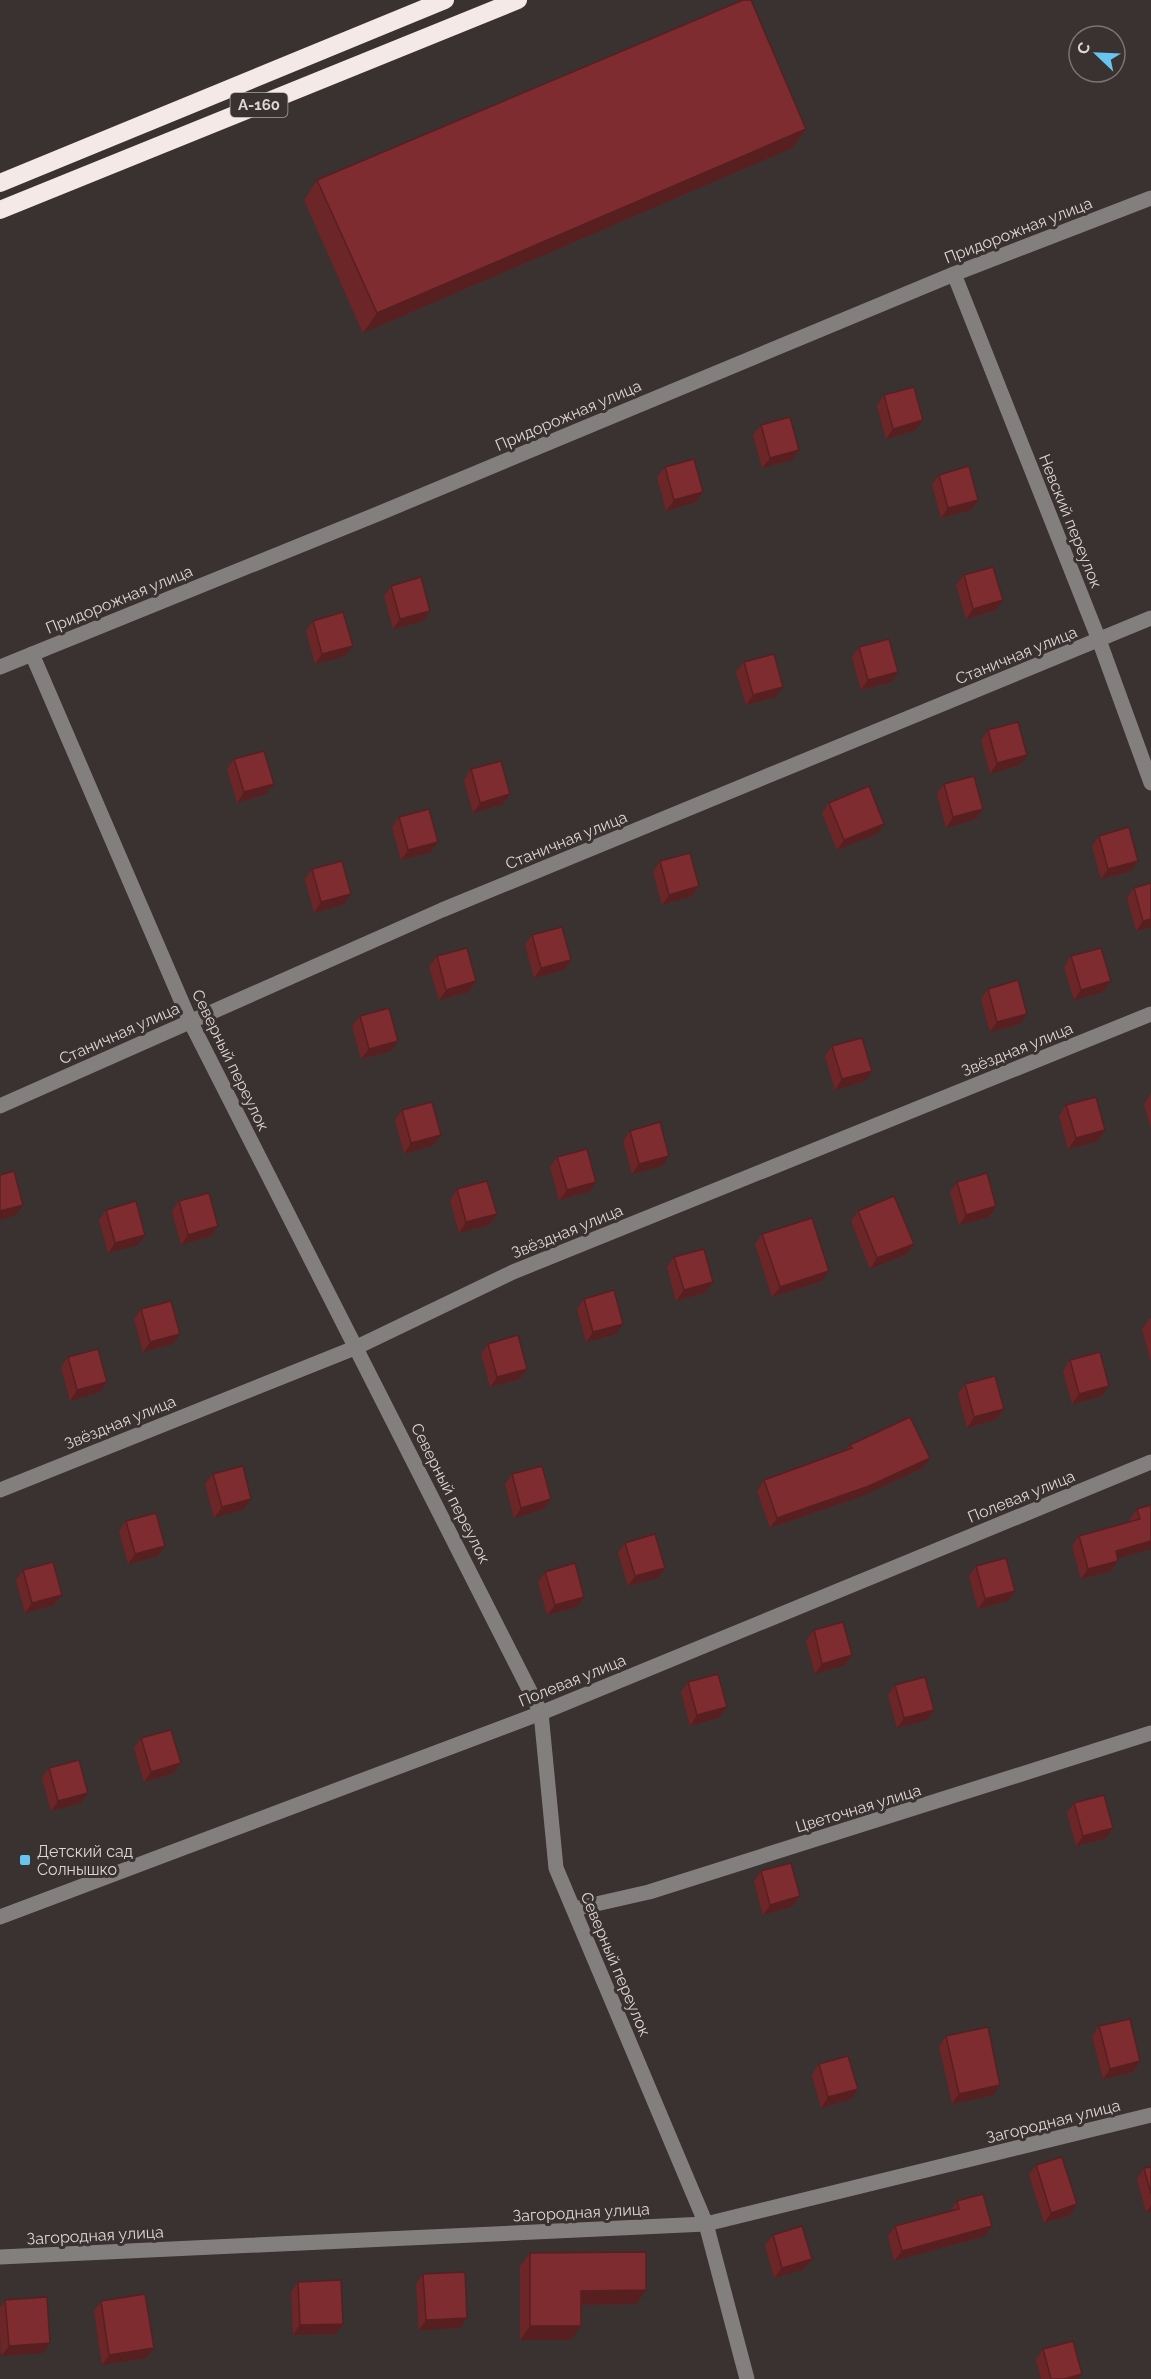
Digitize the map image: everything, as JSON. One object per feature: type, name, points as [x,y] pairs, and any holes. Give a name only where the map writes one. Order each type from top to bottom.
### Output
[{"type":"highway","name":"А-160","points":[[0,183],[445,0]]},
{"type":"highway","name":"А-160","points":[[0,210],[518,0]]},
{"type":"street","name":"Придорожная улица","points":[[0,667],[380,513],[954,274],[1151,198]]},
{"type":"street","name":"Невский переулок","points":[[954,274],[1099,640],[1151,783]]},
{"type":"street","name":"Станичная улица","points":[[0,1106],[453,906],[1151,618]]},
{"type":"street","name":"Северный переулок","points":[[32,654],[190,1021],[541,1713],[556,1868],[706,2224],[747,2379]]},
{"type":"street","name":"Звёздная улица","points":[[0,1490],[357,1347],[513,1272],[1151,1014]]},
{"type":"street","name":"Полевая улица","points":[[0,1917],[541,1713],[1151,1462]]},
{"type":"street","name":"Цветочная улица","points":[[574,1909],[649,1892],[1151,1733]]},
{"type":"street","name":"Загородная улица","points":[[0,2257],[706,2224],[1151,2115]]},
{"type":"building","points":[[743,0],[751,0],[806,129],[377,313],[317,180]]},
{"type":"building","points":[[914,387],[923,420],[893,429],[884,395]]},
{"type":"building","points":[[790,417],[799,450],[770,458],[761,425]]},
{"type":"building","points":[[694,459],[703,492],[674,500],[665,467]]},
{"type":"building","points":[[969,466],[978,500],[948,508],[939,475]]},
{"type":"building","points":[[993,567],[1003,600],[973,609],[964,575]]},
{"type":"building","points":[[421,577],[430,611],[400,619],[391,586]]},
{"type":"building","points":[[343,612],[353,646],[322,654],[313,621]]},
{"type":"building","points":[[889,639],[898,672],[868,680],[859,647]]},
{"type":"building","points":[[774,654],[783,687],[753,695],[744,662]]},
{"type":"building","points":[[1018,722],[1027,755],[997,763],[988,730]]},
{"type":"building","points":[[264,751],[274,784],[244,792],[234,759]]},
{"type":"building","points":[[501,761],[510,794],[480,803],[471,769]]},
{"type":"building","points":[[974,776],[983,809],[953,817],[944,784]]},
{"type":"building","points":[[869,786],[884,824],[844,840],[829,803]]},
{"type":"building","points":[[429,809],[438,842],[408,850],[399,817]]},
{"type":"building","points":[[1129,827],[1138,861],[1108,869],[1099,836]]},
{"type":"building","points":[[690,853],[699,886],[669,895],[660,861]]},
{"type":"building","points":[[342,861],[351,894],[321,902],[312,869]]},
{"type":"building","points":[[1151,883],[1151,919],[1143,921],[1134,888]]},
{"type":"building","points":[[562,927],[571,960],[541,968],[532,935]]},
{"type":"building","points":[[467,948],[476,981],[446,990],[437,956]]},
{"type":"building","points":[[1101,948],[1111,981],[1081,990],[1071,956]]},
{"type":"building","points":[[1018,980],[1027,1014],[997,1022],[988,989]]},
{"type":"building","points":[[389,1008],[398,1041],[369,1049],[360,1016]]},
{"type":"building","points":[[862,1038],[872,1071],[842,1079],[832,1046]]},
{"type":"building","points":[[1096,1097],[1105,1130],[1076,1138],[1066,1105]]},
{"type":"building","points":[[432,1102],[441,1135],[411,1143],[402,1110]]},
{"type":"building","points":[[660,1122],[669,1156],[639,1164],[630,1131]]},
{"type":"building","points":[[587,1149],[596,1182],[567,1190],[557,1157]]},
{"type":"building","points":[[14,1171],[23,1205],[0,1211],[0,1175]]},
{"type":"building","points":[[987,1173],[996,1206],[966,1215],[957,1182]]},
{"type":"building","points":[[487,1181],[497,1214],[466,1222],[457,1189]]},
{"type":"building","points":[[209,1193],[218,1226],[188,1235],[179,1201]]},
{"type":"building","points":[[894,1196],[914,1244],[877,1258],[858,1211]]},
{"type":"building","points":[[136,1201],[145,1235],[115,1243],[106,1210]]},
{"type":"building","points":[[812,1218],[829,1271],[780,1287],[762,1234]]},
{"type":"building","points":[[704,1249],[713,1282],[684,1290],[674,1257]]},
{"type":"building","points":[[614,1290],[623,1324],[593,1332],[584,1299]]},
{"type":"building","points":[[171,1301],[180,1334],[150,1342],[141,1309]]},
{"type":"building","points":[[518,1335],[527,1369],[497,1377],[488,1344]]},
{"type":"building","points":[[98,1349],[107,1382],[77,1390],[68,1357]]},
{"type":"building","points":[[1100,1352],[1109,1386],[1079,1394],[1070,1360]]},
{"type":"building","points":[[995,1376],[1004,1409],[974,1417],[965,1384]]},
{"type":"building","points":[[910,1417],[930,1458],[869,1486],[777,1518],[764,1480],[852,1448],[850,1445]]},
{"type":"building","points":[[243,1466],[251,1499],[222,1507],[213,1474]]},
{"type":"building","points":[[542,1466],[551,1499],[521,1508],[512,1474]]},
{"type":"building","points":[[1151,1505],[1151,1541],[1116,1551],[1118,1561],[1088,1569],[1079,1536],[1140,1519],[1137,1509]]},
{"type":"building","points":[[156,1513],[165,1546],[135,1554],[126,1521]]},
{"type":"building","points":[[655,1534],[665,1568],[635,1576],[625,1543]]},
{"type":"building","points":[[1006,1558],[1015,1591],[985,1599],[976,1566]]},
{"type":"building","points":[[53,1562],[62,1595],[32,1603],[23,1570]]},
{"type":"building","points":[[575,1563],[584,1597],[555,1605],[545,1572]]},
{"type":"building","points":[[843,1622],[852,1655],[822,1664],[814,1630]]},
{"type":"building","points":[[718,1674],[727,1707],[697,1715],[688,1682]]},
{"type":"building","points":[[925,1677],[934,1710],[904,1718],[895,1685]]},
{"type":"building","points":[[171,1730],[181,1763],[151,1772],[141,1738]]},
{"type":"building","points":[[79,1760],[88,1793],[58,1801],[49,1768]]},
{"type":"building","points":[[1104,1795],[1113,1828],[1083,1836],[1074,1803]]},
{"type":"building","points":[[791,1863],[800,1896],[770,1905],[761,1871]]},
{"type":"building","points":[[1130,2019],[1140,2061],[1110,2069],[1099,2026]]},
{"type":"building","points":[[988,2027],[1000,2085],[959,2094],[946,2036]]},
{"type":"building","points":[[848,2056],[858,2089],[828,2097],[819,2064]]},
{"type":"building","points":[[1062,2157],[1077,2204],[1051,2213],[1036,2165]]},
{"type":"building","points":[[1151,2167],[1151,2194],[1144,2168]]},
{"type":"building","points":[[983,2194],[992,2226],[902,2251],[895,2226],[959,2209],[957,2201]]},
{"type":"building","points":[[802,2226],[812,2259],[782,2268],[773,2235]]},
{"type":"building","points":[[646,2252],[646,2290],[581,2291],[581,2326],[530,2326],[530,2253]]},
{"type":"building","points":[[465,2272],[467,2318],[426,2320],[423,2274]]},
{"type":"building","points":[[341,2280],[343,2324],[300,2325],[298,2282]]},
{"type":"building","points":[[145,2294],[154,2348],[109,2355],[101,2301]]},
{"type":"building","points":[[47,2297],[50,2343],[9,2346],[5,2300]]},
{"type":"building","points":[[1073,2341],[1082,2374],[1064,2379],[1051,2379],[1043,2349]]},
{"type":"place","name":"Детский сад Солнышко","points":[[25,1860]]}]
